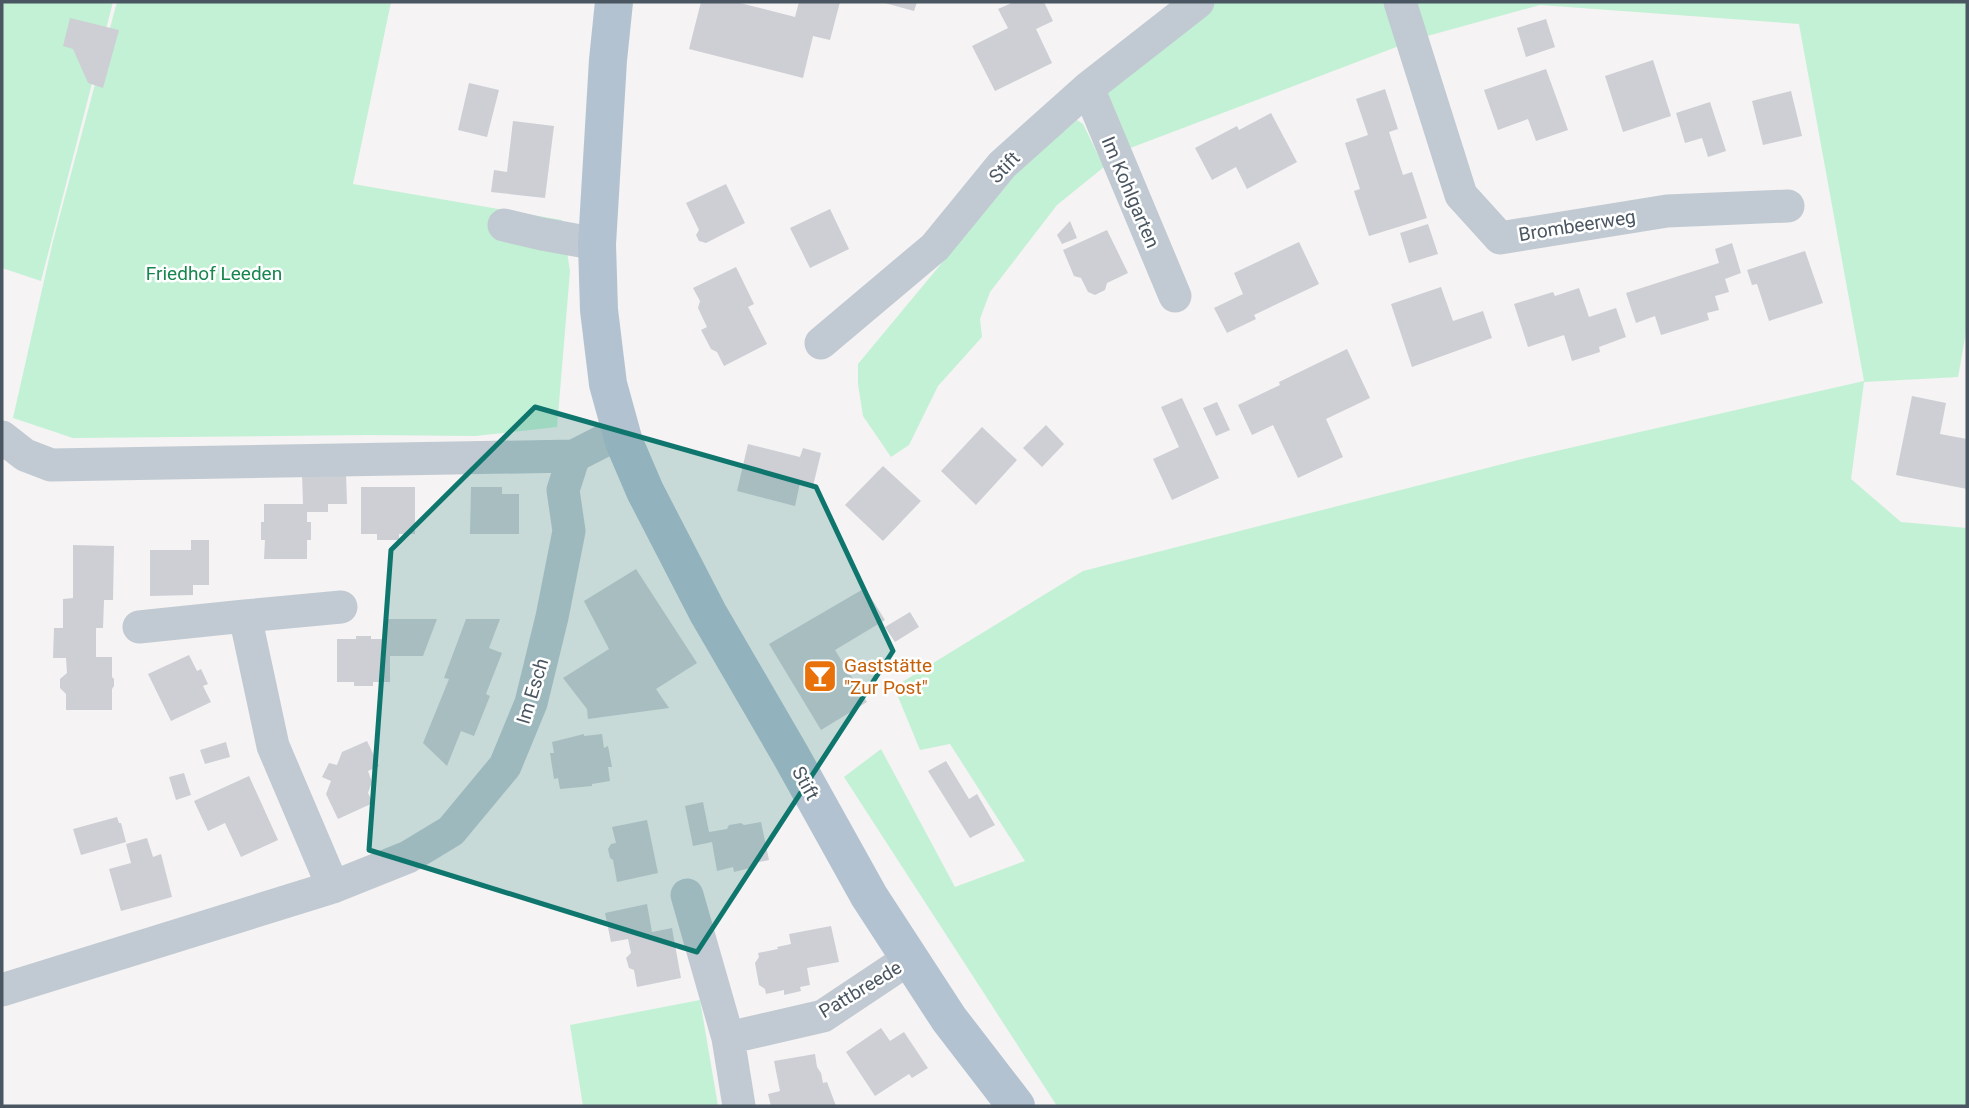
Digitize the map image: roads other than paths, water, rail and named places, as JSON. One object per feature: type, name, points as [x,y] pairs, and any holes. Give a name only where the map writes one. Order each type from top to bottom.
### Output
[{"type":"main road","name":"Stift","points":[[614,2],[597,244],[599,310],[608,384],[623,437],[645,491],[708,613],[869,896],[949,1019],[1016,1106]]},
{"type":"street","name":"Stift","points":[[821,343],[935,247],[1002,166],[1088,88],[1198,2]]},
{"type":"street","name":"Brombeerweg","points":[[1400,2],[1461,195],[1500,237],[1667,211],[1788,206]]},
{"type":"street","name":"Im Kohlgarten","points":[[1088,88],[1175,296]]},
{"type":"street","points":[[504,225],[597,244]]},
{"type":"street","points":[[2,437],[25,455],[51,465],[574,456],[623,437]]},
{"type":"street","name":"Im Esch","points":[[2,989],[333,887],[408,857],[451,831],[505,766],[531,703],[569,531],[563,490],[574,456]]},
{"type":"street","points":[[139,626],[341,607]]},
{"type":"street","points":[[245,615],[273,747],[333,887]]},
{"type":"street","points":[[687,895],[729,1038],[739,1106]]},
{"type":"street","name":"Pattbreede","points":[[729,1038],[823,1016],[910,958]]},
{"type":"place","name":"Gaststätte \"Zur Post\"","points":[[820,676]]},
{"type":"park label","name":"Friedhof Leeden","points":[[214,273]]}]
